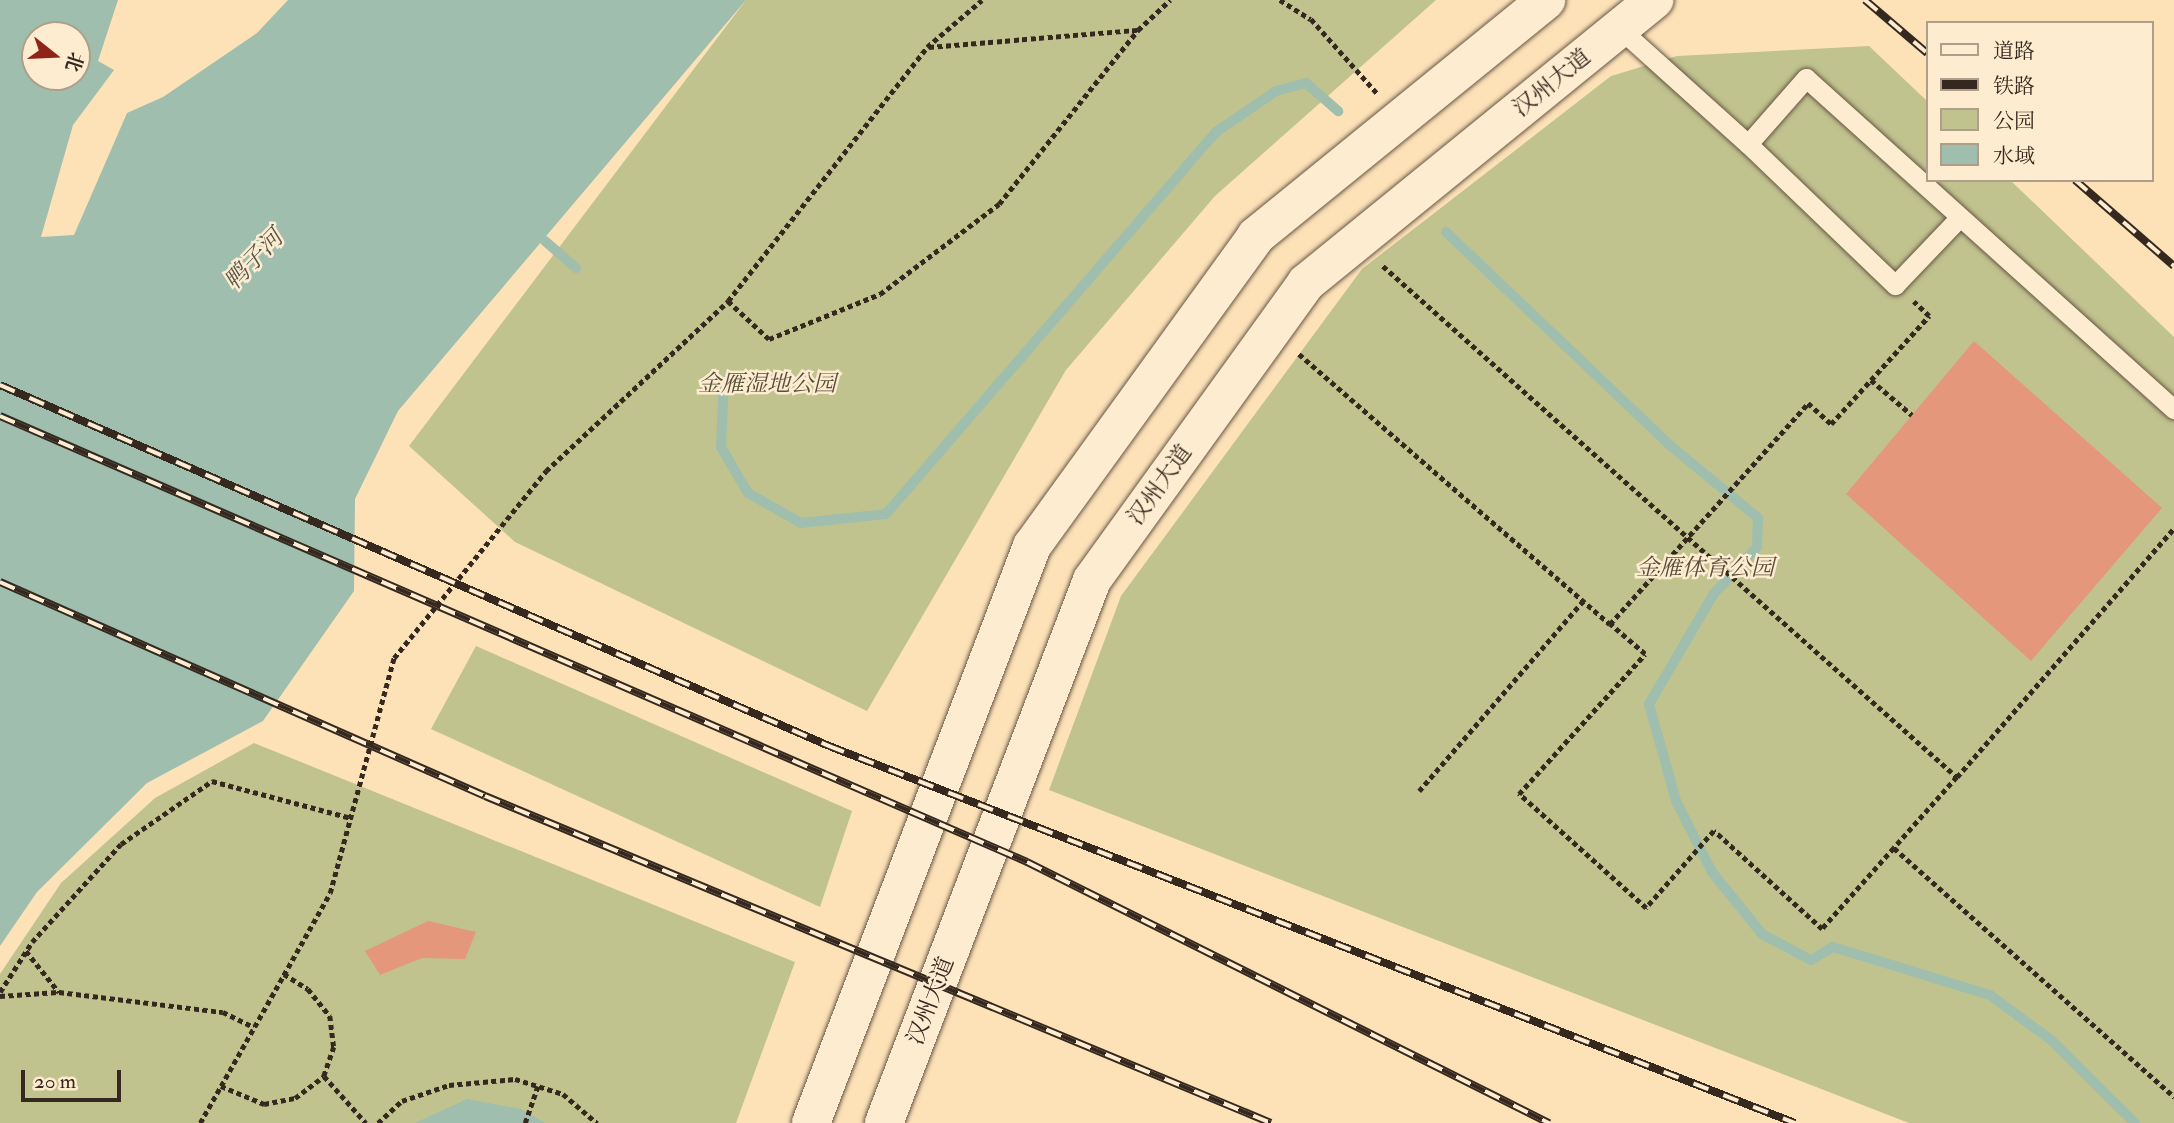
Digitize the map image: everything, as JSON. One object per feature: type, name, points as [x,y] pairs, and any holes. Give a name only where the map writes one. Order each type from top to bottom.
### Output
[{"type":"main road","points":[[811,1123],[1032,546],[1256,236],[1546,0]]},
{"type":"main road","name":"汉州大道","points":[[884,1123],[1092,580],[1306,283],[1654,0]]},
{"type":"lane","points":[[1619,28],[1748,144],[1895,285],[1960,217]]},
{"type":"lane","points":[[1748,144],[1806,78],[2174,409]]},
{"type":"path","points":[[200,1123],[330,893],[394,658],[546,471],[728,301],[927,47],[982,0]]},
{"type":"path","points":[[728,301],[769,339],[880,294],[999,204],[1138,30],[1170,0]]},
{"type":"path","points":[[1280,0],[1311,19],[1399,119]]},
{"type":"path","points":[[927,47],[1138,30]]},
{"type":"path","points":[[1356,242],[1957,777]]},
{"type":"path","points":[[1610,624],[1808,403],[1831,424],[1929,316],[1895,285]]},
{"type":"path","points":[[1272,330],[1645,654],[1520,794],[1646,908],[1714,831],[1822,929],[2174,528]]},
{"type":"path","points":[[1871,380],[1912,415]]},
{"type":"path","points":[[1419,791],[1584,600]]},
{"type":"path","points":[[0,994],[26,951],[121,844],[212,781],[351,818]]},
{"type":"path","points":[[1894,848],[2174,1097]]},
{"type":"path","points":[[26,951],[59,992]]},
{"type":"path","points":[[221,1086],[264,1104],[295,1098],[324,1076],[334,1047],[330,1016],[308,989],[285,974]]},
{"type":"path","points":[[0,994],[59,992],[223,1012],[254,1027]]},
{"type":"path","points":[[324,1076],[366,1123]]},
{"type":"path","points":[[378,1123],[402,1101],[449,1085],[515,1079],[563,1094],[597,1123]]},
{"type":"path","points":[[525,1123],[538,1087]]},
{"type":"green space","name":"金雁湿地公园","points":[[746,0],[1436,0],[1215,196],[1066,370],[867,711],[515,542],[409,446]]},
{"type":"green space","name":"金雁体育公园","points":[[1869,46],[1926,100],[1926,182],[2012,182],[2174,337],[2174,1123],[1909,1123],[1049,790],[1121,596],[1362,269],[1611,76],[1677,56]]},
{"type":"green space","points":[[476,646],[852,811],[820,907],[431,729]]},
{"type":"green space","points":[[254,743],[795,962],[736,1123],[0,1123],[0,974],[61,883],[155,798]]},
{"type":"water","name":"鸭子河","points":[[0,0],[118,0],[98,61],[114,70],[73,125],[41,237],[74,235],[127,113],[163,97],[257,33],[288,0],[746,0],[398,411],[355,499],[354,591],[263,721],[147,783],[37,892],[0,946]]},
{"type":"water","points":[[467,1099],[521,1109],[545,1123],[415,1123]]},
{"type":"building","points":[[1974,341],[2162,508],[2031,661],[1846,494]]},
{"type":"building","points":[[428,921],[476,932],[465,959],[422,958],[380,975],[365,951]]},
{"type":"waterway","points":[[724,381],[721,447],[748,493],[801,523],[886,514],[1216,132],[1276,91],[1306,83],[1338,111]]},
{"type":"waterway","points":[[1446,232],[1672,447],[1758,518],[1757,547],[1713,595],[1649,704],[1676,801],[1712,872],[1762,934],[1811,960],[1833,947],[1990,995],[2051,1040],[2135,1123]]},
{"type":"waterway","points":[[545,241],[576,268]]},
{"type":"railway","points":[[1865,0],[1926,52]]},
{"type":"railway","points":[[2077,182],[2174,266]]},
{"type":"railway","points":[[0,385],[829,746],[1795,1123]]},
{"type":"railway","points":[[0,416],[1027,862],[1549,1123]]},
{"type":"railway","points":[[0,582],[485,796],[1271,1123]]}]
